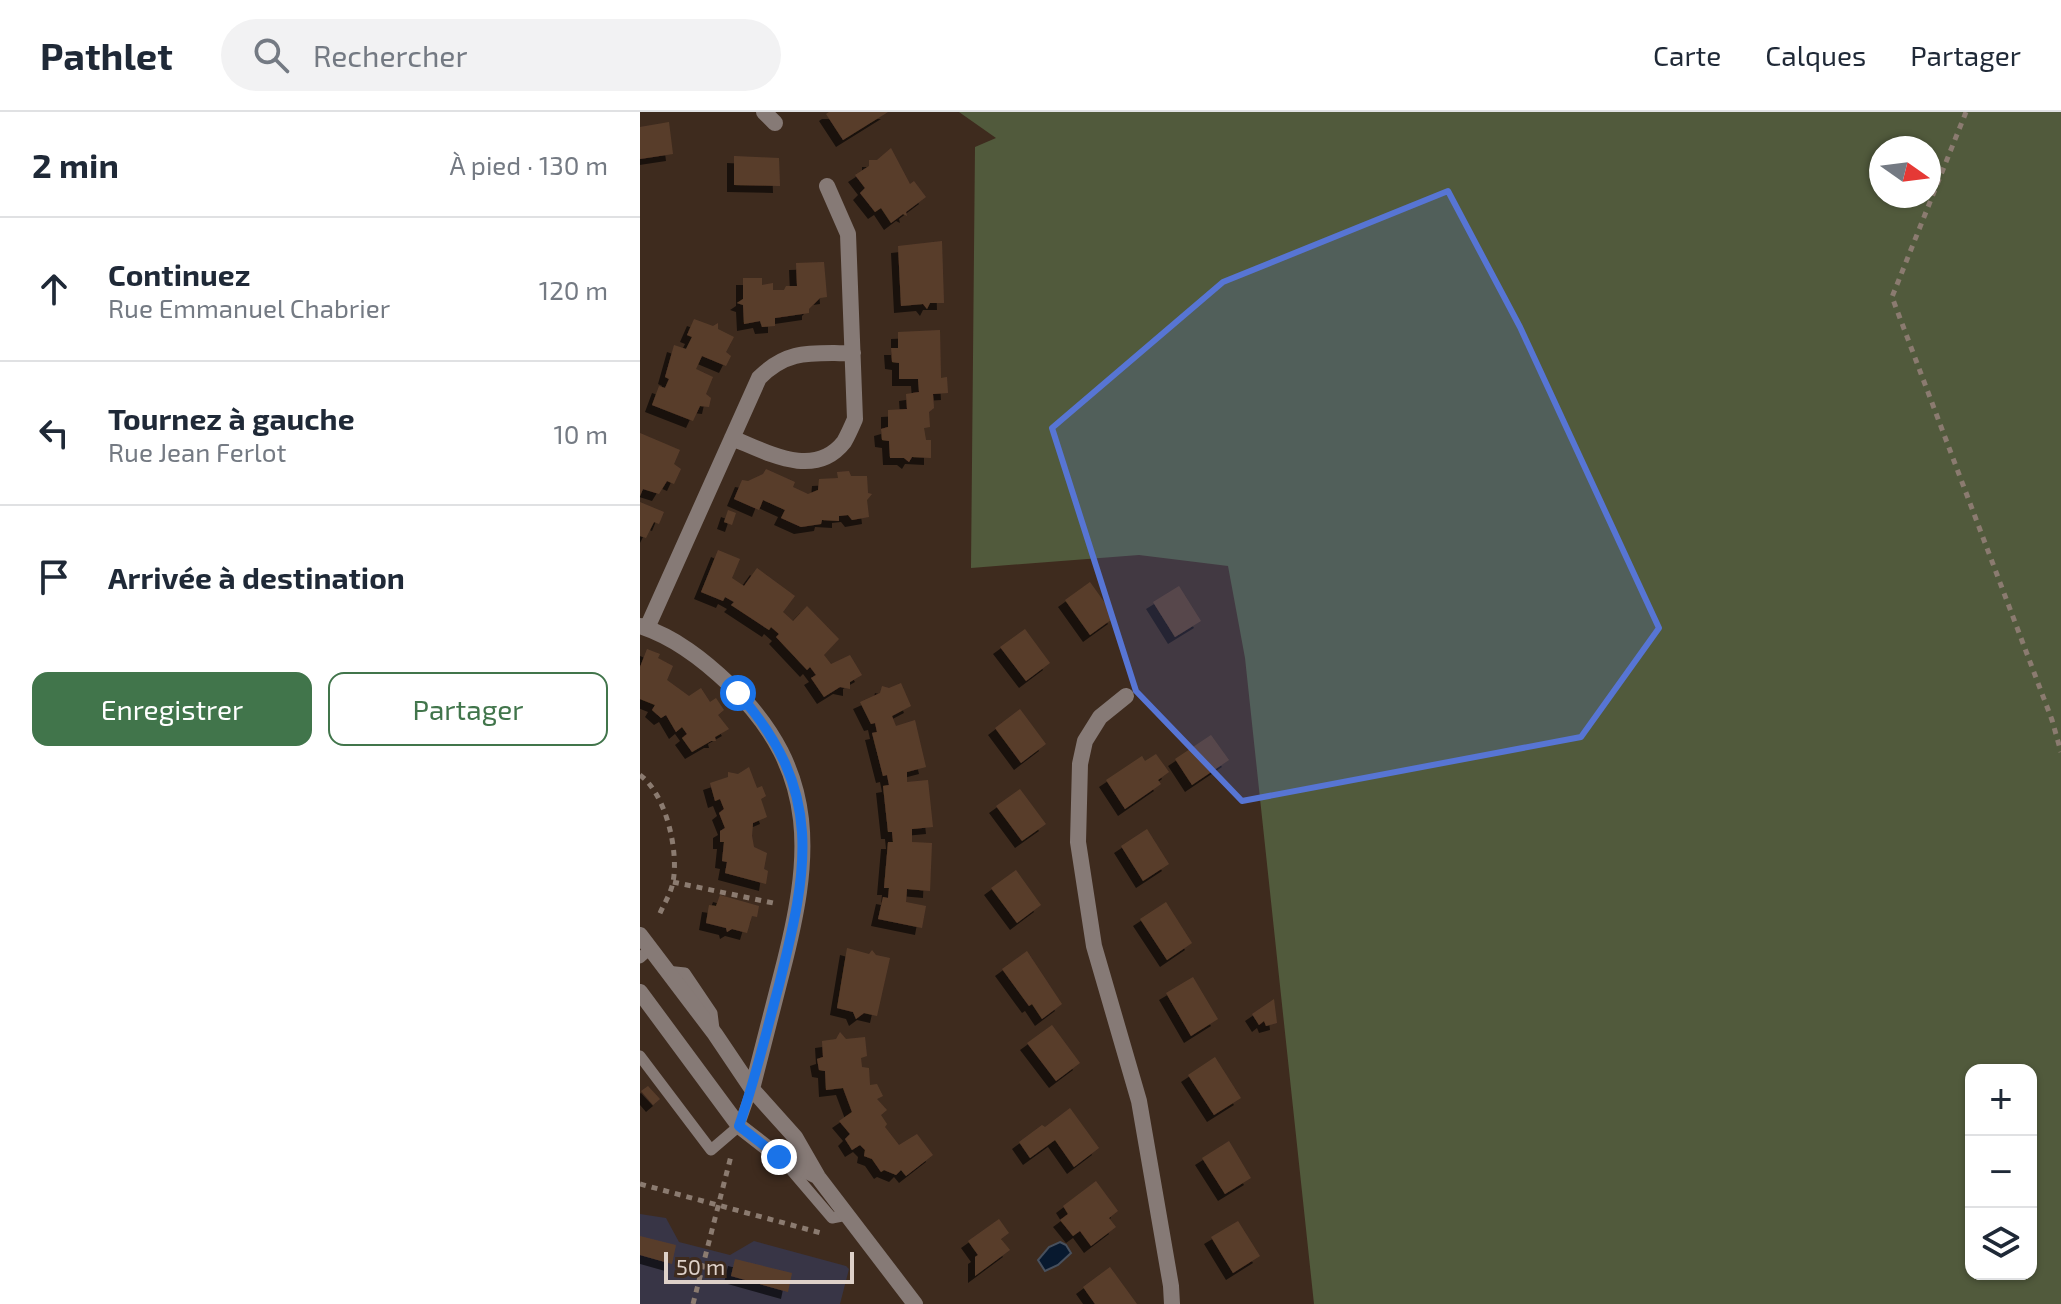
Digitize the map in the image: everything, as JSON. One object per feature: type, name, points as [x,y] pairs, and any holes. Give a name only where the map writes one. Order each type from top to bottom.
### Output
[{"type":"street","points":[[732,438],[784,460],[802,462],[825,458],[843,442],[855,419],[848,234],[827,186]]},
{"type":"street","points":[[752,1089],[798,909],[803,833],[791,776],[778,746],[753,709],[722,677],[681,645],[644,627],[759,378],[774,363],[794,355],[853,353]]},
{"type":"street","points":[[1126,696],[1100,717],[1085,741],[1080,764],[1078,842],[1094,946],[1139,1101],[1172,1304]]},
{"type":"street","points":[[640,935],[645,954],[666,971],[715,1034],[752,1089],[795,1137],[818,1177],[915,1304]]},
{"type":"street","points":[[640,992],[739,1126],[779,1157],[818,1177]]},
{"type":"lane","points":[[640,1056],[711,1150],[739,1126],[752,1089]]},
{"type":"lane","points":[[779,1157],[832,1218],[847,1215]]},
{"type":"path","points":[[1966,112],[1892,297],[2052,720],[2061,752]]},
{"type":"path","points":[[640,775],[651,783],[673,833],[673,882],[658,918]]},
{"type":"path","points":[[673,882],[798,909]]},
{"type":"path","points":[[693,1304],[732,1157],[723,1141]]},
{"type":"path","points":[[640,1184],[846,1240],[861,1234]]},
{"type":"highlighted area","points":[[1448,191],[1520,327],[1659,628],[1581,737],[1242,801],[1136,691],[1052,428],[1223,282]]},
{"type":"shaded area","points":[[640,1214],[666,1218],[679,1242],[730,1255],[754,1241],[846,1266],[849,1269],[840,1304],[640,1304]]},
{"type":"green space","points":[[959,112],[2061,112],[2061,1304],[1314,1304],[1245,658],[1228,566],[1139,555],[971,568],[975,147],[996,138]]},
{"type":"water","points":[[1060,1242],[1071,1253],[1058,1265],[1045,1271],[1038,1260],[1049,1247]]},
{"type":"building","points":[[888,112],[843,140],[826,114]]},
{"type":"building","points":[[669,122],[673,154],[640,159],[640,127]]},
{"type":"building","points":[[891,148],[910,184],[914,181],[926,197],[906,212],[907,216],[903,214],[891,223],[881,208],[875,212],[860,193],[865,188],[855,175],[869,166],[869,160],[877,160]]},
{"type":"building","points":[[734,156],[779,158],[780,186],[734,185]]},
{"type":"building","points":[[942,241],[944,303],[930,303],[927,309],[923,304],[901,306],[898,246]]},
{"type":"building","points":[[824,262],[827,297],[820,298],[809,313],[775,318],[775,326],[762,327],[760,321],[744,324],[743,305],[737,303],[743,299],[743,278],[762,278],[762,285],[773,283],[773,290],[784,290],[786,286],[797,286],[796,263]]},
{"type":"building","points":[[694,319],[713,326],[718,323],[718,329],[734,337],[726,352],[731,356],[726,366],[702,356],[696,369],[713,377],[706,394],[711,398],[709,407],[700,406],[693,421],[652,405],[659,386],[665,388],[669,379],[665,377],[674,345],[686,349],[692,337],[687,335]]},
{"type":"building","points":[[940,330],[941,378],[947,377],[948,393],[933,394],[930,427],[924,428],[926,440],[931,440],[931,458],[912,457],[909,462],[904,458],[890,458],[889,441],[882,440],[881,429],[888,427],[888,410],[907,409],[906,394],[919,392],[918,379],[899,379],[899,363],[892,362],[891,348],[898,348],[898,332]]},
{"type":"building","points":[[640,433],[680,450],[674,464],[681,469],[674,484],[667,481],[659,494],[643,489],[640,496]]},
{"type":"building","points":[[766,469],[795,482],[793,487],[808,494],[818,490],[819,479],[838,478],[837,472],[849,471],[851,476],[867,476],[868,493],[872,494],[867,500],[869,517],[852,520],[848,515],[839,516],[839,521],[822,520],[821,524],[801,527],[781,518],[785,510],[763,500],[759,510],[734,499],[742,480],[748,481],[763,474]]},
{"type":"building","points":[[640,502],[664,512],[659,524],[654,522],[646,538],[640,536]]},
{"type":"building","points":[[728,510],[736,513],[732,525],[724,522]]},
{"type":"building","points":[[718,550],[740,559],[732,578],[744,586],[757,568],[795,596],[783,612],[793,621],[807,606],[839,639],[824,655],[831,664],[850,655],[862,675],[850,682],[850,689],[840,687],[824,697],[811,678],[816,675],[810,667],[807,670],[776,637],[779,634],[771,627],[769,630],[731,605],[734,602],[725,597],[723,601],[701,592]]},
{"type":"building","points":[[1090,582],[1115,617],[1090,635],[1065,600]]},
{"type":"building","points":[[1179,586],[1201,621],[1175,637],[1153,602]]},
{"type":"building","points":[[1025,629],[1050,663],[1026,681],[1000,647]]},
{"type":"building","points":[[647,649],[660,654],[658,658],[673,666],[667,680],[689,696],[701,688],[710,702],[716,698],[724,710],[718,715],[729,729],[715,737],[716,741],[692,752],[682,738],[687,734],[682,727],[676,732],[666,715],[661,718],[652,710],[655,705],[640,699],[640,667]]},
{"type":"building","points":[[901,683],[911,706],[892,716],[896,726],[915,720],[926,767],[907,772],[907,782],[928,780],[933,827],[912,829],[912,842],[932,843],[930,891],[907,889],[906,902],[926,906],[922,928],[878,919],[883,897],[888,898],[889,888],[884,888],[888,842],[893,842],[892,832],[888,832],[883,786],[889,785],[887,775],[883,776],[872,733],[877,732],[875,723],[871,724],[860,702],[880,693],[882,686],[889,688]]},
{"type":"building","points":[[1020,709],[1046,744],[1021,763],[995,728]]},
{"type":"building","points":[[1211,735],[1229,760],[1192,785],[1175,759]]},
{"type":"building","points":[[1156,754],[1169,772],[1158,780],[1161,784],[1125,809],[1106,780],[1142,756],[1145,761]]},
{"type":"building","points":[[749,767],[757,788],[762,786],[766,796],[761,799],[767,817],[753,823],[752,836],[754,847],[767,853],[764,869],[768,871],[766,884],[725,873],[727,862],[722,861],[724,842],[720,842],[720,831],[725,828],[719,813],[724,809],[720,799],[715,801],[710,783],[728,777],[728,772],[738,774]]},
{"type":"building","points":[[1020,789],[1046,824],[1022,841],[996,806]]},
{"type":"building","points":[[1147,829],[1169,864],[1143,881],[1121,846]]},
{"type":"building","points":[[1016,870],[1041,905],[1017,923],[991,888]]},
{"type":"building","points":[[720,895],[759,906],[757,917],[752,916],[747,933],[732,929],[727,932],[726,928],[706,923],[709,905],[716,906]]},
{"type":"building","points":[[1166,902],[1192,943],[1167,960],[1140,919]]},
{"type":"building","points":[[847,948],[869,954],[872,950],[876,955],[890,958],[877,1016],[864,1013],[856,1019],[853,1012],[837,1008]]},
{"type":"building","points":[[1027,951],[1062,1004],[1042,1019],[1002,969]]},
{"type":"building","points":[[1193,977],[1218,1019],[1191,1036],[1166,993]]},
{"type":"building","points":[[1274,999],[1277,1023],[1266,1026],[1264,1021],[1259,1025],[1252,1014]]},
{"type":"building","points":[[1052,1025],[1080,1063],[1056,1081],[1027,1043]]},
{"type":"building","points":[[840,1032],[846,1039],[865,1037],[867,1056],[861,1058],[862,1067],[869,1068],[870,1085],[877,1084],[883,1096],[877,1099],[887,1110],[881,1115],[887,1124],[885,1127],[899,1145],[917,1134],[933,1155],[906,1176],[901,1170],[896,1175],[884,1170],[881,1172],[872,1159],[864,1156],[865,1150],[860,1145],[852,1150],[845,1139],[850,1134],[839,1121],[852,1112],[843,1088],[826,1090],[825,1071],[819,1070],[817,1059],[823,1057],[822,1041],[836,1039]]},
{"type":"building","points":[[1215,1057],[1241,1098],[1214,1115],[1188,1075]]},
{"type":"building","points":[[648,1086],[660,1099],[653,1105],[641,1091]]},
{"type":"building","points":[[1070,1108],[1099,1148],[1074,1167],[1055,1140],[1030,1158],[1019,1142]]},
{"type":"building","points":[[1229,1141],[1251,1178],[1225,1194],[1202,1158]]},
{"type":"building","points":[[1096,1181],[1118,1211],[1109,1218],[1116,1227],[1091,1246],[1080,1231],[1073,1236],[1060,1220],[1068,1214],[1063,1206]]},
{"type":"building","points":[[999,1219],[1009,1233],[1001,1239],[1010,1250],[975,1276],[975,1257],[978,1255],[968,1241]]},
{"type":"building","points":[[1238,1221],[1260,1256],[1233,1273],[1211,1237]]},
{"type":"building","points":[[640,1236],[676,1245],[672,1264],[640,1255]]},
{"type":"building","points":[[735,1259],[792,1273],[788,1292],[731,1276]]},
{"type":"building","points":[[1110,1267],[1137,1304],[1095,1304],[1083,1287]]},
{"type":"route","points":[[738,693],[753,709],[788,766],[803,833],[798,909],[752,1089],[739,1126],[779,1157]]}]
